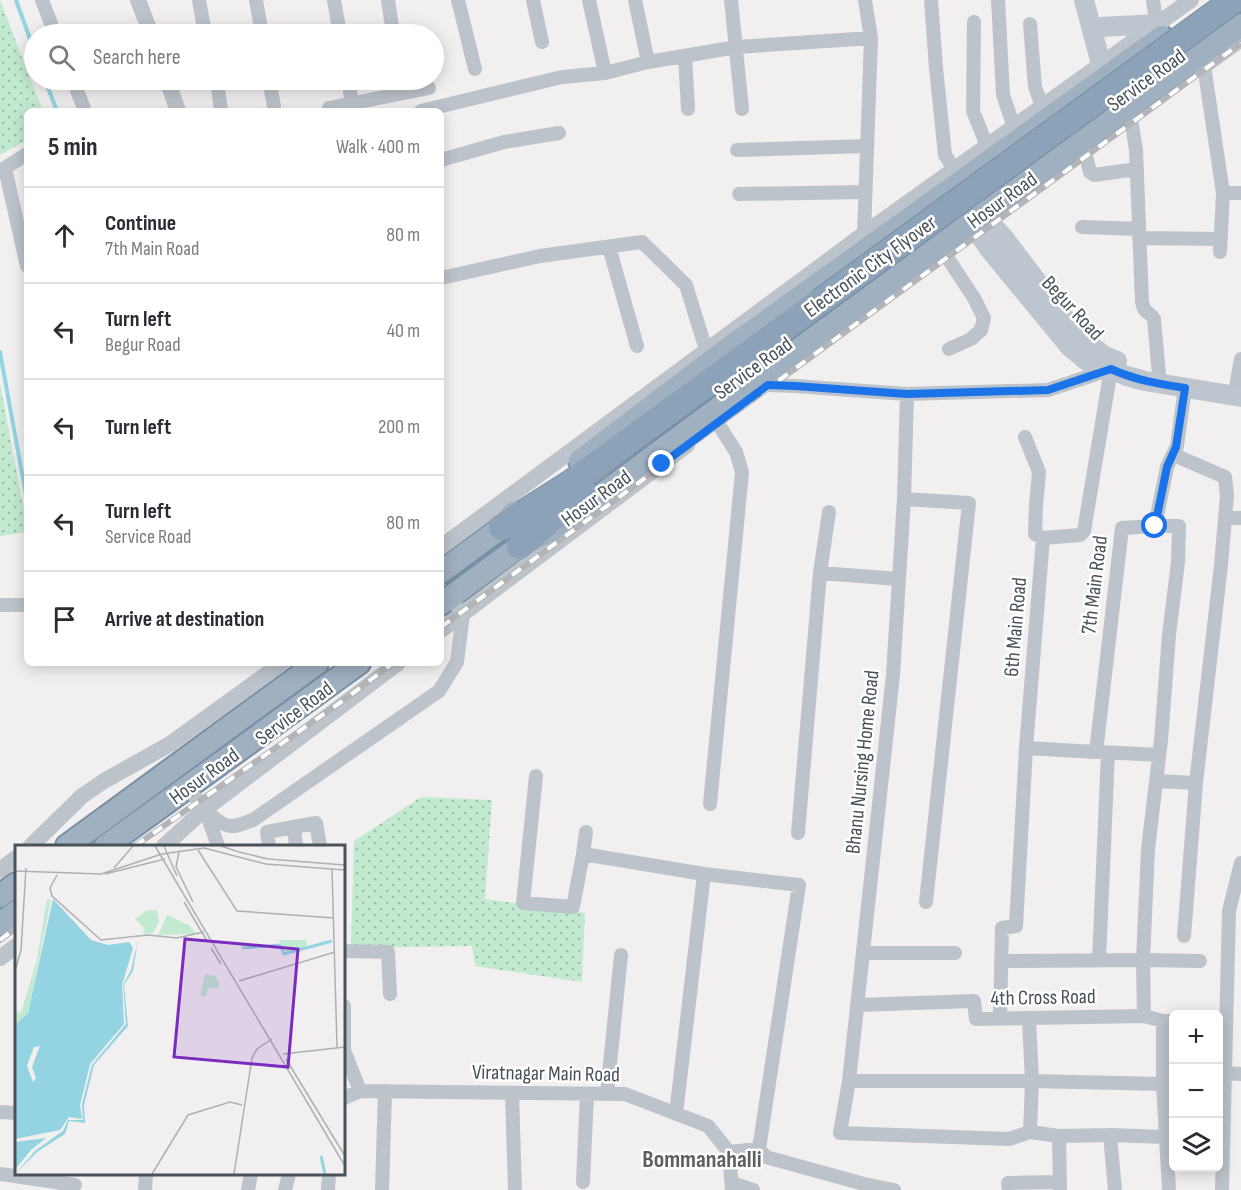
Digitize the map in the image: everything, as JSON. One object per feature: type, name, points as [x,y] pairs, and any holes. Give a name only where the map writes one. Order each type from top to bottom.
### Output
[{"type":"highway","name":"Hosur Road","points":[[444,570],[502,527],[519,508],[952,182],[1213,0]]},
{"type":"highway","name":"Electronic City Flyover","points":[[520,546],[576,496],[1234,0]]},
{"type":"highway","name":"Electronic City Flyover","points":[[502,527],[571,483],[824,308],[1241,11]]},
{"type":"highway","name":"Hosur Road","points":[[451,605],[520,546],[567,522],[690,429],[980,223],[1241,25]]},
{"type":"highway","name":"Hosur Road","points":[[68,845],[313,666]]},
{"type":"highway","name":"Hosur Road","points":[[107,845],[355,666]]},
{"type":"highway","points":[[0,896],[15,885]]},
{"type":"highway","points":[[0,924],[15,913]]},
{"type":"main road","points":[[1084,0],[1106,61]]},
{"type":"main road","points":[[1094,0],[1106,61]]},
{"type":"main road","points":[[1101,27],[1159,23]]},
{"type":"main road","points":[[952,182],[980,223]]},
{"type":"main road","name":"Begur Road","points":[[980,223],[990,250],[1069,346],[1087,361],[1145,381],[1185,388],[1239,390]]},
{"type":"main road","name":"Begur Road","points":[[980,223],[1004,238],[1079,337],[1105,356],[1139,370],[1239,390]]},
{"type":"street","points":[[42,0],[51,24]]},
{"type":"street","points":[[138,0],[147,24]]},
{"type":"street","points":[[199,0],[203,24]]},
{"type":"street","points":[[256,0],[260,24]]},
{"type":"street","points":[[334,0],[338,24]]},
{"type":"street","points":[[388,0],[392,24]]},
{"type":"street","points":[[458,0],[475,69]]},
{"type":"street","points":[[534,0],[542,42]]},
{"type":"street","points":[[589,0],[605,73]]},
{"type":"street","points":[[635,0],[648,62]]},
{"type":"street","points":[[730,0],[742,109]]},
{"type":"street","points":[[864,234],[871,38],[866,0]]},
{"type":"street","points":[[931,0],[945,155],[952,182]]},
{"type":"street","points":[[998,0],[1003,95],[1014,127]]},
{"type":"street","points":[[1153,0],[1159,23]]},
{"type":"street","name":"Service Road","points":[[444,545],[864,234],[952,182],[987,146],[1187,2]]},
{"type":"street","points":[[974,22],[973,111],[987,146]]},
{"type":"street","points":[[1030,24],[1035,87],[1042,106]]},
{"type":"street","points":[[433,108],[562,77],[605,73],[648,62],[736,47],[871,38]]},
{"type":"street","name":"Service Road","points":[[444,622],[451,605],[717,422],[945,254],[980,223],[1085,152],[1241,39]]},
{"type":"street","points":[[685,56],[687,109]]},
{"type":"street","points":[[1082,226],[1220,245],[1223,193],[1204,66]]},
{"type":"street","points":[[76,90],[84,108]]},
{"type":"street","points":[[171,90],[177,108]]},
{"type":"street","points":[[218,90],[221,108]]},
{"type":"street","points":[[271,90],[274,106]]},
{"type":"street","points":[[350,90],[352,103]]},
{"type":"street","points":[[329,108],[352,103],[389,90]]},
{"type":"street","points":[[1131,118],[1136,150],[1142,302],[1144,310],[1154,319],[1159,375]]},
{"type":"street","points":[[444,159],[504,142],[558,133]]},
{"type":"street","points":[[736,150],[866,146]]},
{"type":"street","points":[[1085,152],[1090,172],[1094,175],[1137,169]]},
{"type":"street","points":[[24,156],[3,170],[24,254]]},
{"type":"street","points":[[739,194],[865,192]]},
{"type":"street","points":[[1223,193],[1241,194]]},
{"type":"street","points":[[444,277],[540,256],[642,242],[686,285],[706,350]]},
{"type":"street","points":[[609,247],[637,346]]},
{"type":"street","points":[[945,254],[984,318],[981,330],[971,339],[949,349]]},
{"type":"street","points":[[1239,390],[1241,359]]},
{"type":"street","points":[[768,385],[907,394],[1048,390],[1111,369],[1084,531],[1080,535],[1043,538],[1035,534],[1039,472],[1025,437]]},
{"type":"street","points":[[1144,1017],[1143,960],[1148,849],[1178,562],[1179,526],[1155,526],[1167,467],[1176,447],[1185,388]]},
{"type":"street","name":"Bhanu Nursing Home Road","points":[[907,394],[904,499],[893,675],[849,1081],[840,1133],[1009,1139],[1030,1132]]},
{"type":"street","points":[[710,804],[742,472],[736,452],[717,422]]},
{"type":"street","points":[[1174,455],[1225,477],[1227,496],[1196,783],[1184,936]]},
{"type":"street","points":[[904,499],[969,503],[926,902]]},
{"type":"street","points":[[798,833],[820,573],[829,512]]},
{"type":"street","points":[[1225,518],[1241,518]]},
{"type":"street","name":"7th Main Road","points":[[1102,753],[1122,528],[1155,526]]},
{"type":"street","name":"6th Main Road","points":[[1001,961],[1002,928],[1016,926],[1026,748],[1043,538]]},
{"type":"street","points":[[820,573],[899,579]]},
{"type":"street","points":[[0,605],[24,605]]},
{"type":"street","points":[[188,788],[219,822],[232,826],[253,820],[439,691],[457,662],[451,605]]},
{"type":"street","points":[[32,845],[82,796],[170,744],[278,666]]},
{"type":"street","name":"Service Road","points":[[165,845],[205,809],[394,666]]},
{"type":"street","points":[[1026,748],[1159,755]]},
{"type":"street","points":[[1099,960],[1102,753]]},
{"type":"street","points":[[536,776],[523,903],[573,907],[586,832]]},
{"type":"street","points":[[1156,781],[1196,783]]},
{"type":"street","points":[[205,809],[218,845]]},
{"type":"street","points":[[269,845],[267,832],[316,823],[320,845]]},
{"type":"street","points":[[294,827],[296,845]]},
{"type":"street","points":[[583,854],[704,874],[799,885],[759,1149],[766,1157],[894,1190]]},
{"type":"street","points":[[0,870],[15,859]]},
{"type":"street","points":[[1222,1190],[1229,911],[1241,863]]},
{"type":"street","points":[[676,1114],[704,874]]},
{"type":"street","points":[[0,958],[15,947]]},
{"type":"street","points":[[345,951],[388,952],[390,994]]},
{"type":"street","points":[[863,953],[955,952]]},
{"type":"street","points":[[606,1094],[621,955]]},
{"type":"street","points":[[1000,1019],[1001,961],[1200,961]]},
{"type":"street","name":"4th Cross Road","points":[[857,1005],[974,1001],[976,1019],[1144,1017],[1168,1021]]},
{"type":"street","points":[[1029,1019],[1032,1081],[1030,1132],[1059,1136],[1166,1137]]},
{"type":"street","points":[[1168,1021],[1163,1084],[1169,1190]]},
{"type":"street","points":[[345,1053],[360,1091]]},
{"type":"street","points":[[1225,1073],[1241,1074]]},
{"type":"street","points":[[849,1081],[1163,1084]]},
{"type":"street","name":"Viratnagar Main Road","points":[[345,1098],[360,1091],[625,1094],[708,1126],[729,1152]]},
{"type":"street","points":[[382,1190],[385,1091]]},
{"type":"street","points":[[512,1093],[515,1190]]},
{"type":"street","points":[[583,1182],[587,1094]]},
{"type":"street","points":[[0,1112],[15,1113]]},
{"type":"street","points":[[1110,1135],[1115,1190]]},
{"type":"street","points":[[1009,1190],[1008,1183],[1059,1186],[1059,1136]]},
{"type":"street","points":[[753,1190],[732,1186],[729,1152],[759,1149]]},
{"type":"street","points":[[0,1174],[75,1185]]},
{"type":"street","points":[[145,1190],[146,1175]]},
{"type":"street","points":[[248,1190],[252,1175]]},
{"type":"street","points":[[285,1190],[289,1175]]},
{"type":"street","points":[[328,1190],[329,1175]]},
{"type":"green space","points":[[0,0],[24,62],[24,90],[35,90],[42,108],[24,108],[24,142],[0,155]]},
{"type":"green space","points":[[0,384],[24,510],[24,532],[0,536]]},
{"type":"green space","points":[[421,797],[492,800],[485,899],[585,913],[582,982],[475,966],[472,946],[351,948],[354,841]]},
{"type":"waterway","points":[[16,0],[25,24]]},
{"type":"waterway","points":[[49,90],[56,108]]},
{"type":"waterway","points":[[0,352],[24,484]]},
{"type":"railway","points":[[444,625],[1241,43]]},
{"type":"railway","points":[[136,845],[389,666]]},
{"type":"railway","points":[[0,940],[15,929]]},
{"type":"district","name":"Bommanahalli","points":[[702,1159]]},
{"type":"route","points":[[662,464],[768,385],[907,394],[1048,390],[1111,369],[1145,381],[1185,388],[1176,447],[1167,467],[1155,526]]}]
